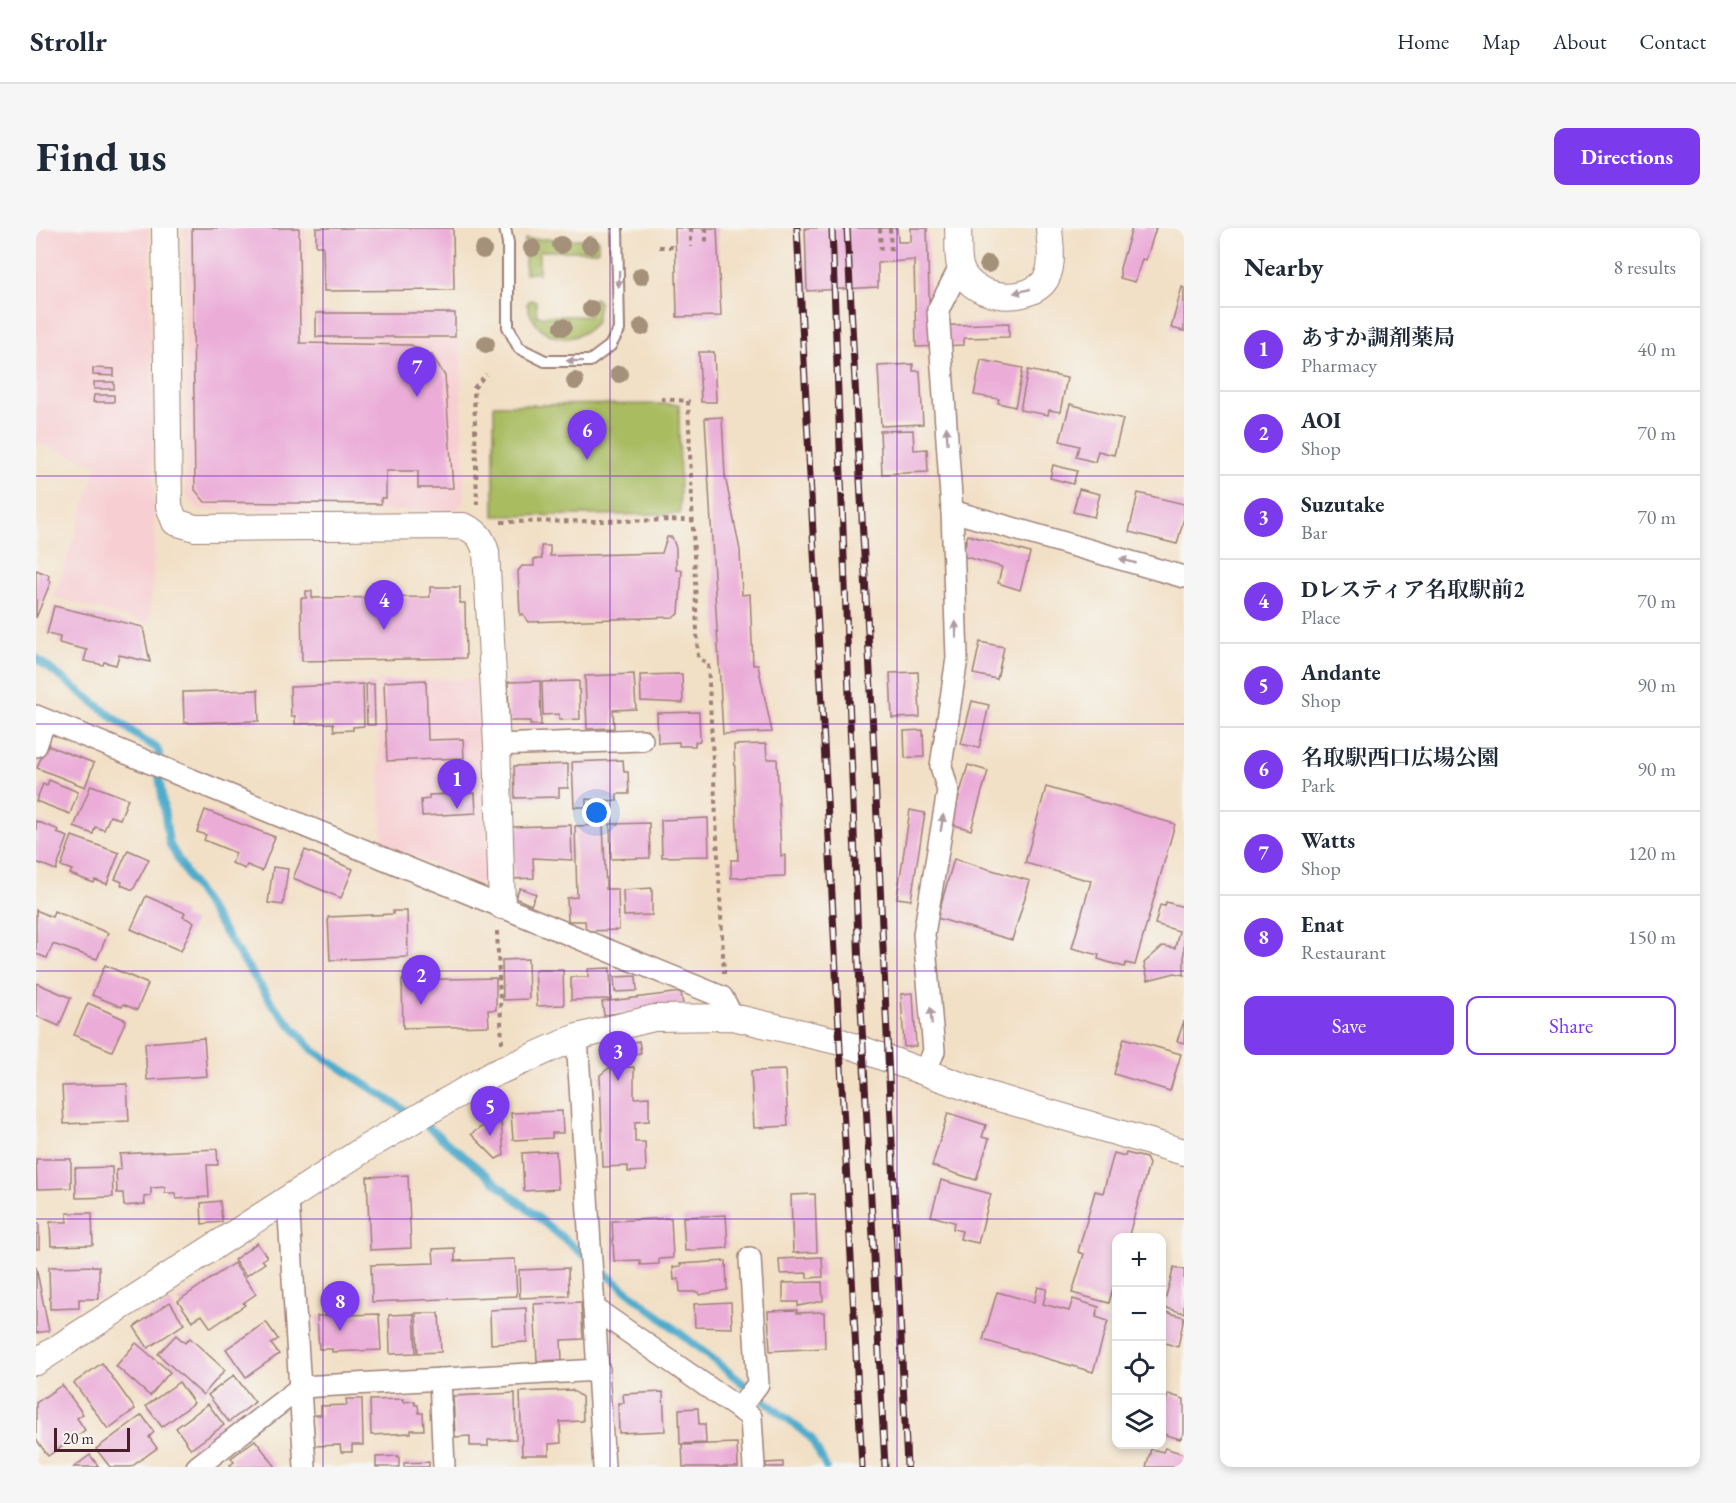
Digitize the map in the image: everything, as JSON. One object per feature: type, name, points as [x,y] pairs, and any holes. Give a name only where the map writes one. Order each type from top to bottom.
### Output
[{"type":"street","points":[[165,228],[170,515],[175,522],[195,528],[463,526],[474,530],[482,539],[486,552],[497,745],[499,905]]},
{"type":"street","points":[[925,1073],[934,1051],[924,934],[948,791],[941,766],[957,658],[952,512],[938,310],[960,267],[958,228]]},
{"type":"street","points":[[960,267],[973,286],[993,295],[1025,293],[1044,282],[1051,262],[1049,228]]},
{"type":"street","points":[[952,512],[1184,577]]},
{"type":"street","points":[[36,746],[40,718],[499,905],[728,1007],[841,1042],[985,1094],[1184,1152]]},
{"type":"street","points":[[497,745],[642,740]]},
{"type":"street","points":[[36,1362],[401,1127],[491,1075],[577,1037],[654,1018],[728,1007]]},
{"type":"street","points":[[577,1037],[604,1467]]},
{"type":"street","points":[[288,1200],[305,1467]]},
{"type":"street","points":[[740,1407],[758,1384],[750,1258]]},
{"type":"street","points":[[594,1308],[740,1407],[751,1417],[754,1467]]},
{"type":"street","points":[[197,1467],[301,1387],[599,1370]]},
{"type":"street","points":[[440,1379],[444,1467]]},
{"type":"lane","points":[[506,228],[508,327],[519,348],[545,360],[590,361],[610,346],[619,330],[617,228]]},
{"type":"path","points":[[691,228],[691,247]]},
{"type":"path","points":[[706,228],[706,246]]},
{"type":"path","points":[[880,228],[881,253]]},
{"type":"path","points":[[890,228],[891,252]]},
{"type":"path","points":[[658,247],[675,247]]},
{"type":"path","points":[[478,511],[474,388],[486,374]]},
{"type":"path","points":[[661,399],[688,401],[698,658],[708,663],[724,984],[728,1007]]},
{"type":"path","points":[[490,522],[692,520]]},
{"type":"path","points":[[499,905],[502,1046]]},
{"type":"shaded area","points":[[36,228],[149,228],[155,545],[149,624],[54,597],[98,465],[36,443]]},
{"type":"shaded area","points":[[184,228],[306,228],[307,338],[460,339],[465,500],[455,511],[200,510],[186,497]]},
{"type":"shaded area","points":[[475,679],[490,889],[382,843],[377,680]]},
{"type":"green space","points":[[525,239],[598,239],[598,251],[539,251],[539,273],[525,273]]},
{"type":"green space","points":[[595,298],[599,302],[596,322],[586,331],[566,338],[556,337],[538,326],[527,304],[530,300],[536,301],[537,316],[589,316],[590,301]]},
{"type":"green space","points":[[679,404],[680,514],[494,516],[494,405]]},
{"type":"building","points":[[192,228],[299,228],[300,343],[411,345],[432,355],[445,376],[453,488],[418,488],[418,471],[386,471],[386,498],[381,498],[381,504],[205,502],[195,490]]},
{"type":"building","points":[[316,228],[453,228],[454,290],[324,291],[323,246],[316,246]]},
{"type":"building","points":[[675,228],[717,228],[721,316],[677,317]]},
{"type":"building","points":[[805,228],[897,228],[898,242],[911,242],[911,228],[927,228],[930,326],[1009,323],[1009,337],[964,338],[964,345],[916,347],[914,260],[878,263],[878,287],[807,291]]},
{"type":"building","points":[[1132,228],[1156,228],[1146,260],[1142,259],[1135,282],[1120,278],[1120,268]]},
{"type":"building","points":[[1182,287],[1184,288],[1184,331],[1171,328]]},
{"type":"building","points":[[316,313],[455,313],[455,337],[316,337]]},
{"type":"building","points":[[699,352],[714,352],[716,402],[701,402]]},
{"type":"building","points":[[981,360],[1023,368],[1015,407],[998,403],[999,399],[974,395]]},
{"type":"building","points":[[913,364],[913,371],[920,371],[923,424],[881,426],[878,366]]},
{"type":"building","points":[[93,368],[114,369],[114,376],[93,375]]},
{"type":"building","points":[[1028,370],[1067,378],[1060,412],[1049,410],[1048,415],[1020,410]]},
{"type":"building","points":[[94,382],[114,382],[114,389],[94,389]]},
{"type":"building","points":[[94,395],[114,395],[114,402],[93,402]]},
{"type":"building","points":[[1070,404],[1123,419],[1114,455],[1098,451],[1095,462],[1076,457],[1079,446],[1060,441]]},
{"type":"building","points":[[722,417],[725,476],[740,550],[742,595],[750,594],[753,665],[758,665],[772,732],[723,734],[705,418]]},
{"type":"building","points":[[913,430],[914,450],[927,449],[928,472],[882,474],[880,431]]},
{"type":"building","points":[[1053,465],[1077,471],[1073,484],[1050,478]]},
{"type":"building","points":[[1079,489],[1100,494],[1094,517],[1073,512]]},
{"type":"building","points":[[1138,493],[1184,504],[1184,518],[1177,544],[1129,532]]},
{"type":"building","points":[[968,535],[1030,553],[1020,590],[998,583],[1002,567],[962,556]]},
{"type":"building","points":[[667,537],[672,537],[676,548],[676,570],[682,570],[679,613],[674,617],[528,622],[523,614],[520,615],[518,571],[522,566],[534,566],[534,559],[542,559],[541,546],[550,546],[550,556],[662,553]]},
{"type":"building","points":[[36,570],[49,575],[48,580],[51,581],[36,618]]},
{"type":"building","points":[[430,587],[460,587],[460,603],[465,603],[466,658],[302,661],[301,598],[306,598],[306,591],[312,591],[312,598],[430,597]]},
{"type":"building","points":[[54,606],[143,627],[150,662],[119,655],[116,665],[84,661],[87,650],[59,643],[60,637],[47,634]]},
{"type":"building","points":[[980,642],[1004,647],[997,679],[973,674]]},
{"type":"building","points":[[918,672],[920,717],[892,718],[890,673]]},
{"type":"building","points":[[634,674],[636,709],[613,710],[614,728],[587,729],[585,676]]},
{"type":"building","points":[[682,674],[683,703],[641,701],[640,675]]},
{"type":"building","points":[[426,680],[428,740],[463,739],[464,758],[387,761],[384,682]]},
{"type":"building","points":[[540,681],[541,725],[530,725],[530,721],[509,721],[508,682]]},
{"type":"building","points":[[579,681],[580,719],[559,720],[559,714],[543,715],[542,682]]},
{"type":"building","points":[[363,684],[364,726],[353,727],[353,730],[334,731],[333,723],[295,724],[295,716],[291,716],[290,687]]},
{"type":"building","points":[[366,684],[374,684],[375,725],[367,725]]},
{"type":"building","points":[[258,690],[259,721],[184,723],[183,692]]},
{"type":"building","points":[[972,701],[989,705],[979,748],[961,744]]},
{"type":"building","points":[[699,712],[700,741],[695,742],[695,746],[679,746],[679,742],[658,743],[657,713]]},
{"type":"building","points":[[923,730],[924,757],[905,758],[904,731]]},
{"type":"building","points":[[766,744],[767,759],[777,759],[781,856],[785,855],[785,876],[731,878],[731,860],[738,860],[734,745]]},
{"type":"building","points":[[46,745],[94,763],[85,787],[37,768]]},
{"type":"building","points":[[623,760],[624,772],[628,772],[629,794],[617,794],[617,801],[586,799],[586,807],[574,807],[572,762]]},
{"type":"building","points":[[568,764],[568,788],[559,788],[559,797],[515,798],[514,766]]},
{"type":"building","points":[[968,765],[988,771],[971,830],[951,824]]},
{"type":"building","points":[[49,780],[78,792],[70,814],[36,801],[43,784],[47,786]]},
{"type":"building","points":[[91,785],[128,799],[120,819],[110,816],[104,830],[95,827],[93,834],[74,827]]},
{"type":"building","points":[[1046,787],[1175,824],[1135,965],[1126,963],[1124,967],[1098,959],[1099,955],[1072,948],[1091,881],[1025,863]]},
{"type":"building","points":[[475,793],[476,813],[422,816],[421,800],[429,799],[429,795]]},
{"type":"building","points":[[205,810],[275,837],[262,871],[247,865],[245,869],[232,863],[236,853],[204,840],[206,835],[197,832]]},
{"type":"building","points":[[910,810],[925,813],[911,900],[897,898]]},
{"type":"building","points":[[708,818],[709,856],[662,857],[661,820]]},
{"type":"building","points":[[36,821],[59,830],[57,833],[68,837],[56,870],[36,862]]},
{"type":"building","points":[[649,823],[650,858],[611,859],[610,824]]},
{"type":"building","points":[[571,825],[572,860],[533,858],[534,878],[514,879],[512,827]]},
{"type":"building","points":[[603,825],[606,889],[618,889],[619,930],[586,931],[585,921],[568,921],[567,898],[577,897],[575,826]]},
{"type":"building","points":[[72,836],[119,853],[107,884],[95,880],[94,883],[70,874],[72,870],[61,866]]},
{"type":"building","points":[[128,850],[149,859],[133,890],[121,885],[122,882],[115,879]]},
{"type":"building","points":[[305,850],[353,869],[341,898],[293,878]]},
{"type":"building","points":[[954,859],[1030,881],[1012,940],[937,918]]},
{"type":"building","points":[[273,867],[288,869],[283,905],[268,903]]},
{"type":"building","points":[[520,888],[536,894],[531,905],[515,898]]},
{"type":"building","points":[[652,888],[652,915],[624,916],[623,890]]},
{"type":"building","points":[[146,896],[185,913],[183,917],[194,922],[181,951],[131,929]]},
{"type":"building","points":[[1166,902],[1184,907],[1184,975],[1175,973],[1148,980],[1144,963],[1163,946],[1175,948],[1179,931],[1155,924],[1160,905],[1165,906]]},
{"type":"building","points":[[36,910],[52,917],[54,911],[108,933],[97,959],[53,944],[47,958],[36,954]]},
{"type":"building","points":[[393,911],[407,911],[408,957],[330,960],[328,917],[393,914]]},
{"type":"building","points":[[528,959],[529,999],[503,1000],[502,960]]},
{"type":"building","points":[[105,965],[148,984],[137,1010],[123,1004],[122,1007],[92,995]]},
{"type":"building","points":[[610,968],[611,999],[571,1000],[571,977],[588,977],[588,969]]},
{"type":"building","points":[[535,970],[563,970],[564,1005],[537,1006]]},
{"type":"building","points":[[636,976],[637,991],[615,992],[614,977]]},
{"type":"building","points":[[496,978],[496,1010],[488,1010],[489,1026],[403,1028],[402,980]]},
{"type":"building","points":[[36,983],[71,998],[59,1026],[36,1016]]},
{"type":"building","points":[[681,992],[683,1005],[604,1015],[602,1002]]},
{"type":"building","points":[[913,993],[916,1046],[904,1047],[901,994]]},
{"type":"building","points":[[88,1003],[126,1020],[112,1051],[74,1035]]},
{"type":"building","points":[[1184,1021],[1184,1043],[1177,1041]]},
{"type":"building","points":[[204,1038],[207,1076],[147,1080],[145,1043]]},
{"type":"building","points":[[1124,1038],[1181,1054],[1170,1091],[1114,1074]]},
{"type":"building","points":[[639,1041],[641,1053],[617,1057],[615,1046]]},
{"type":"building","points":[[634,1067],[634,1098],[649,1097],[649,1121],[635,1122],[635,1142],[645,1142],[646,1171],[628,1172],[628,1166],[603,1167],[600,1075],[609,1068]]},
{"type":"building","points":[[785,1070],[788,1126],[754,1128],[751,1071]]},
{"type":"building","points":[[127,1084],[129,1121],[64,1124],[62,1086]]},
{"type":"building","points":[[562,1111],[563,1133],[552,1133],[552,1138],[513,1140],[511,1113]]},
{"type":"building","points":[[948,1113],[986,1125],[982,1137],[989,1139],[976,1180],[932,1166]]},
{"type":"building","points":[[496,1117],[501,1122],[504,1155],[496,1159],[471,1134]]},
{"type":"building","points":[[217,1149],[218,1165],[207,1165],[209,1197],[176,1199],[175,1193],[165,1193],[165,1187],[151,1188],[151,1196],[144,1197],[145,1204],[124,1206],[123,1193],[117,1193],[116,1170],[121,1169],[120,1154]]},
{"type":"building","points":[[556,1151],[558,1189],[524,1191],[522,1153]]},
{"type":"building","points":[[1114,1153],[1125,1156],[1126,1153],[1146,1158],[1149,1164],[1129,1233],[1112,1233],[1112,1291],[1109,1303],[1072,1293],[1084,1254],[1078,1252],[1095,1191],[1103,1193]]},
{"type":"building","points":[[36,1159],[71,1159],[71,1188],[37,1189]]},
{"type":"building","points":[[112,1167],[113,1197],[76,1198],[75,1168]]},
{"type":"building","points":[[408,1175],[411,1248],[370,1250],[367,1177]]},
{"type":"building","points":[[941,1180],[991,1194],[978,1243],[960,1239],[962,1231],[953,1229],[954,1222],[931,1216]]},
{"type":"building","points":[[815,1194],[817,1252],[793,1253],[791,1195]]},
{"type":"building","points":[[220,1201],[222,1222],[202,1224],[201,1203]]},
{"type":"building","points":[[67,1213],[92,1213],[93,1245],[51,1246],[50,1222],[67,1222]]},
{"type":"building","points":[[726,1215],[728,1248],[685,1251],[683,1217]]},
{"type":"building","points":[[671,1218],[673,1258],[659,1259],[659,1264],[640,1265],[640,1260],[614,1261],[612,1221]]},
{"type":"building","points":[[36,1223],[39,1223],[39,1249],[36,1249]]},
{"type":"building","points":[[257,1243],[267,1257],[262,1260],[265,1263],[246,1276],[234,1260]]},
{"type":"building","points":[[455,1248],[455,1261],[515,1259],[517,1296],[372,1302],[371,1265],[434,1263],[433,1249]]},
{"type":"building","points":[[822,1257],[823,1277],[807,1278],[807,1273],[780,1274],[779,1259]]},
{"type":"building","points":[[726,1261],[727,1290],[699,1295],[698,1292],[680,1292],[679,1279],[674,1280],[673,1267],[681,1266],[680,1264]]},
{"type":"building","points":[[234,1263],[256,1294],[243,1303],[245,1305],[211,1328],[202,1315],[192,1321],[178,1301]]},
{"type":"building","points":[[99,1266],[99,1299],[79,1299],[79,1308],[50,1309],[49,1267]]},
{"type":"building","points":[[36,1267],[49,1331],[36,1333]]},
{"type":"building","points":[[1174,1267],[1184,1270],[1184,1313],[1166,1308],[1166,1296]]},
{"type":"building","points":[[568,1268],[569,1296],[520,1298],[519,1270]]},
{"type":"building","points":[[822,1282],[823,1301],[798,1306],[798,1302],[783,1302],[783,1283]]},
{"type":"building","points":[[1038,1287],[1047,1289],[1043,1304],[1069,1311],[1073,1299],[1099,1307],[1096,1317],[1108,1321],[1093,1372],[983,1340],[997,1292],[1034,1302]]},
{"type":"building","points":[[170,1302],[184,1324],[148,1348],[134,1327]]},
{"type":"building","points":[[581,1302],[583,1339],[561,1340],[562,1360],[537,1361],[534,1304]]},
{"type":"building","points":[[731,1302],[732,1328],[695,1327],[694,1304]]},
{"type":"building","points":[[526,1308],[527,1342],[491,1344],[490,1310]]},
{"type":"building","points":[[797,1310],[797,1313],[824,1312],[825,1348],[770,1351],[768,1311]]},
{"type":"building","points":[[1166,1312],[1184,1317],[1178,1347],[1166,1343]]},
{"type":"building","points":[[416,1313],[439,1313],[441,1352],[418,1353]]},
{"type":"building","points":[[379,1314],[381,1350],[332,1352],[332,1349],[319,1349],[317,1316]]},
{"type":"building","points":[[414,1314],[416,1353],[390,1354],[389,1315]]},
{"type":"building","points":[[266,1322],[278,1339],[271,1344],[279,1354],[246,1377],[226,1349]]},
{"type":"building","points":[[176,1335],[185,1343],[190,1338],[225,1370],[203,1395],[158,1354]]},
{"type":"building","points":[[136,1343],[170,1372],[150,1396],[116,1366]]},
{"type":"building","points":[[102,1363],[135,1409],[108,1429],[74,1383]]},
{"type":"building","points":[[234,1375],[255,1402],[229,1422],[208,1395]]},
{"type":"building","points":[[179,1382],[194,1403],[162,1427],[146,1406]]},
{"type":"building","points":[[62,1385],[83,1414],[77,1418],[85,1430],[48,1456],[36,1439],[36,1403]]},
{"type":"building","points":[[572,1390],[582,1397],[583,1421],[560,1422],[561,1443],[549,1444],[549,1455],[522,1455],[520,1392]]},
{"type":"building","points":[[663,1392],[665,1431],[619,1433],[618,1403],[624,1403],[623,1394]]},
{"type":"building","points":[[515,1393],[516,1439],[488,1440],[488,1446],[470,1446],[470,1436],[455,1437],[453,1396]]},
{"type":"building","points":[[1168,1394],[1184,1399],[1184,1433],[1180,1439],[1166,1435]]},
{"type":"building","points":[[346,1399],[362,1399],[363,1445],[352,1445],[352,1452],[341,1452],[340,1445],[314,1446],[313,1415],[321,1415],[321,1406],[347,1405]]},
{"type":"building","points":[[404,1399],[404,1402],[415,1401],[415,1405],[418,1405],[419,1413],[423,1413],[424,1430],[371,1435],[370,1400]]},
{"type":"building","points":[[208,1404],[224,1425],[191,1449],[176,1428]]},
{"type":"building","points":[[698,1408],[699,1424],[705,1424],[706,1443],[680,1444],[679,1409]]},
{"type":"building","points":[[142,1415],[154,1432],[149,1437],[157,1448],[131,1467],[110,1467],[96,1449]]},
{"type":"building","points":[[255,1440],[276,1467],[232,1467],[230,1465],[234,1462],[231,1458]]},
{"type":"building","points":[[737,1443],[738,1467],[683,1467],[682,1445]]},
{"type":"building","points":[[1166,1448],[1184,1454],[1184,1467],[1146,1467],[1151,1449],[1163,1452]]},
{"type":"building","points":[[90,1455],[99,1467],[74,1467]]},
{"type":"building","points":[[399,1456],[399,1467],[376,1467],[376,1457]]},
{"type":"building","points":[[429,1462],[429,1467],[404,1467],[404,1463]]},
{"type":"building","points":[[783,1462],[783,1467],[766,1467],[766,1463]]},
{"type":"waterway","points":[[36,658],[143,740],[157,748],[159,754]]},
{"type":"waterway","points":[[159,776],[169,843],[190,880],[273,1005],[313,1050],[412,1115]]},
{"type":"waterway","points":[[422,1122],[586,1257]]},
{"type":"waterway","points":[[595,1265],[811,1438],[826,1467]]},
{"type":"railway","points":[[797,228],[862,1467]]},
{"type":"railway","points":[[832,228],[859,969],[885,1467]]},
{"type":"railway","points":[[847,228],[907,1467]]},
{"type":"place","name":"Watts","points":[[417,397]]},
{"type":"place","name":"名取駅西口広場公園","points":[[587,460]]},
{"type":"place","name":"Dレスティア名取駅前2","points":[[384,630]]},
{"type":"place","name":"あすか調剤薬局","points":[[457,809]]},
{"type":"place","name":"AOI","points":[[421,1005]]},
{"type":"place","name":"Suzutake","points":[[618,1081]]},
{"type":"place","name":"Andante","points":[[490,1136]]},
{"type":"place","name":"Enat","points":[[340,1331]]}]
